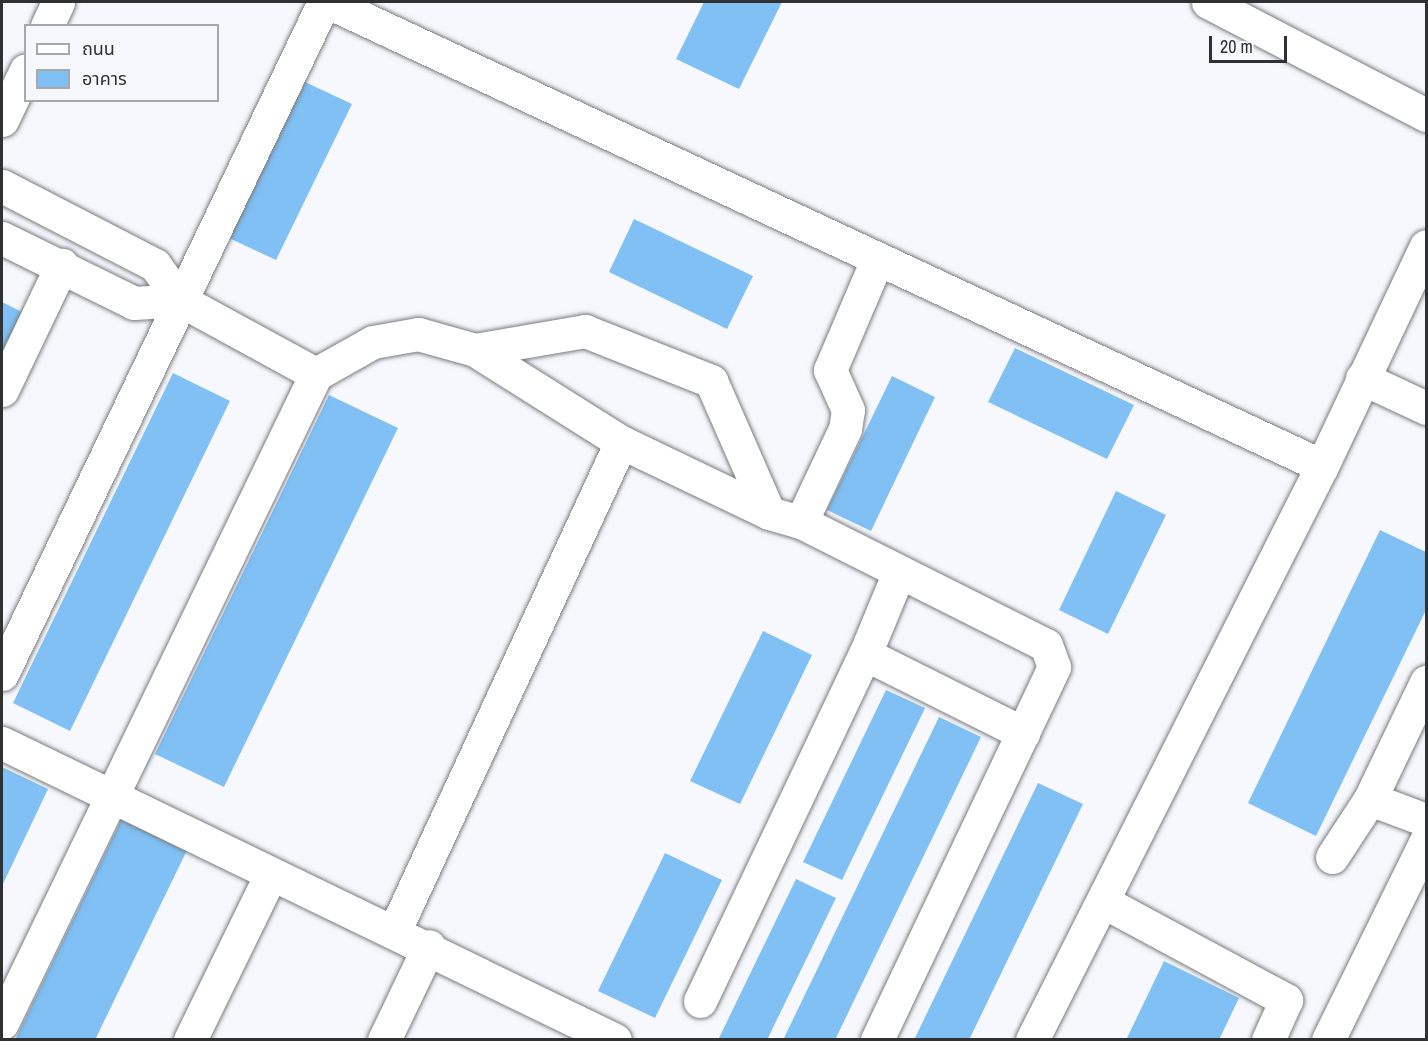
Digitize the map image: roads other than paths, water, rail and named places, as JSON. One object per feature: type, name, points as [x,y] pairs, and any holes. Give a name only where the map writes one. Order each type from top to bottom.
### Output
[{"type":"street","points":[[48,24],[58,2]]},
{"type":"street","points":[[2,674],[180,300],[326,2],[1322,466]]},
{"type":"street","points":[[1208,2],[1426,115]]},
{"type":"street","points":[[2,120],[24,74]]},
{"type":"street","points":[[2,186],[155,265],[180,300],[316,374]]},
{"type":"street","points":[[2,238],[62,265],[134,303],[180,300]]},
{"type":"street","points":[[1032,1040],[1104,902],[1322,466],[1426,246]]},
{"type":"street","points":[[801,522],[845,429],[848,410],[830,370],[877,260]]},
{"type":"street","points":[[2,390],[62,265]]},
{"type":"street","points":[[475,350],[585,331],[711,381],[770,513]]},
{"type":"street","points":[[2,1023],[114,797],[316,374],[373,342],[418,334],[475,350],[621,442],[770,513],[801,522],[1046,645],[1054,667],[877,1040]]},
{"type":"street","points":[[1362,378],[1426,408]]},
{"type":"street","points":[[394,932],[621,442]]},
{"type":"street","points":[[700,1001],[865,654],[899,572]]},
{"type":"street","points":[[865,654],[1023,733]]},
{"type":"street","points":[[1332,857],[1370,799],[1426,682]]},
{"type":"street","points":[[2,744],[114,797],[270,876],[429,946],[561,1027],[615,1040]]},
{"type":"street","points":[[1370,799],[1426,820]]},
{"type":"street","points":[[1328,1040],[1426,841]]},
{"type":"street","points":[[190,1040],[270,876]]},
{"type":"street","points":[[1104,902],[1286,1000],[1268,1040]]},
{"type":"street","points":[[384,1040],[429,946]]}]
